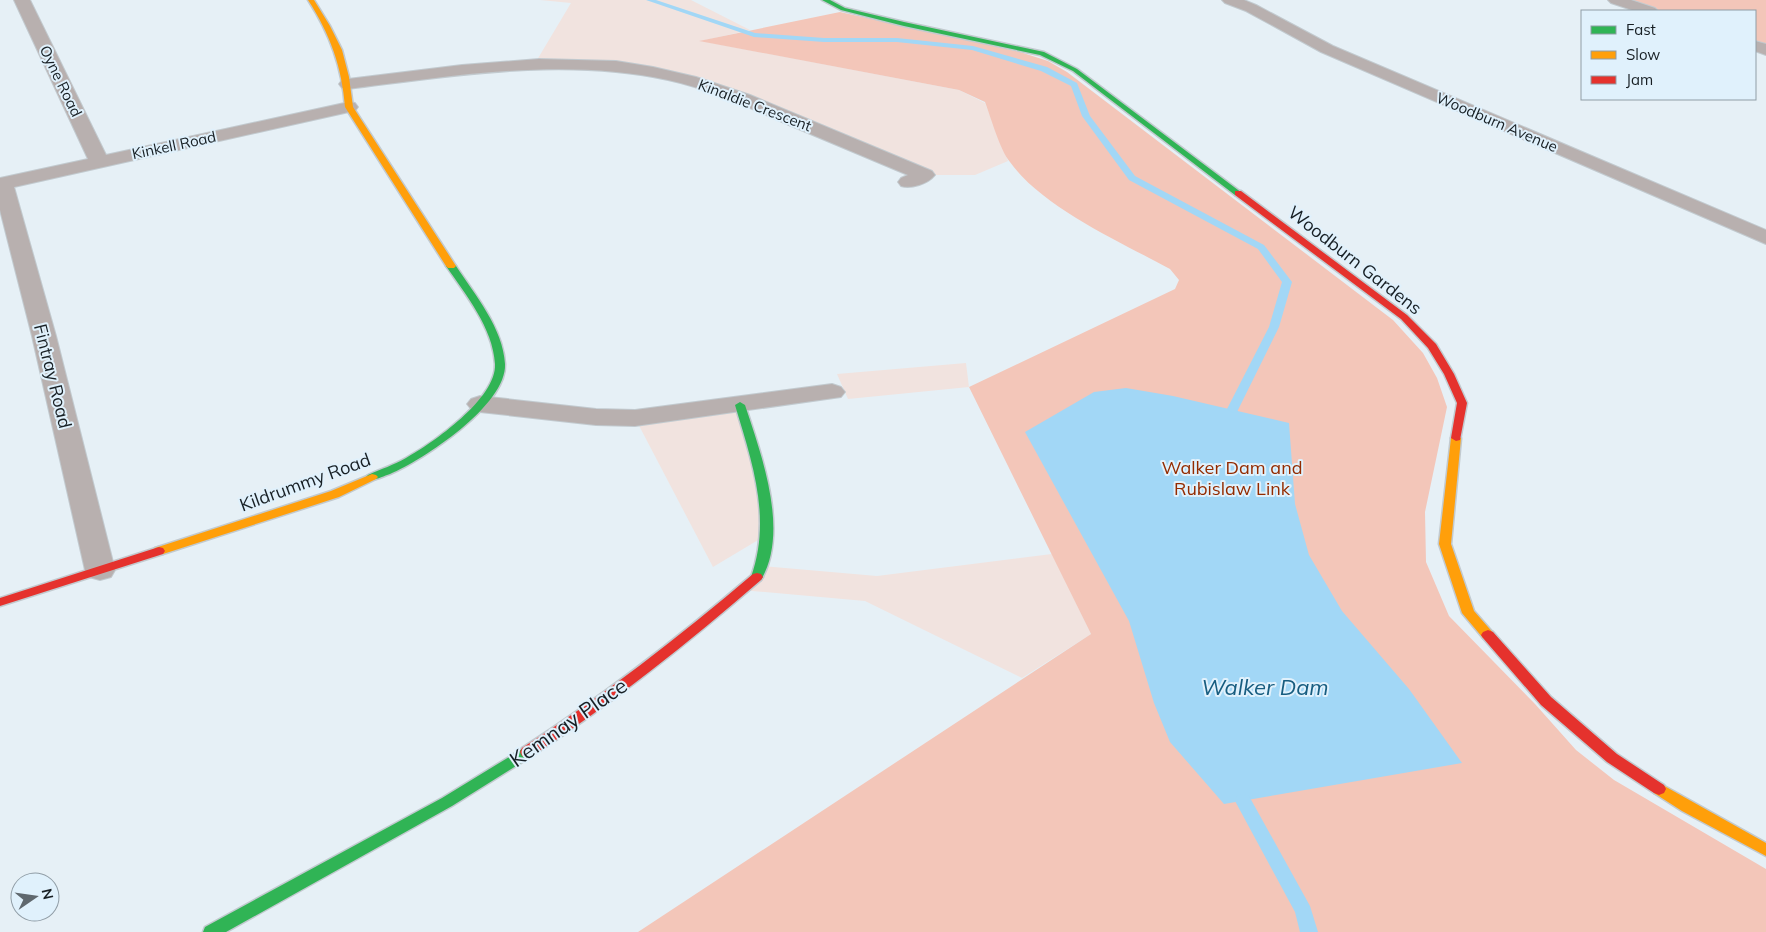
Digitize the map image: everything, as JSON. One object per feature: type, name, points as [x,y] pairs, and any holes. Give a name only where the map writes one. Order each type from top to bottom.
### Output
[{"type":"street","name":"Oyne Road","points":[[22,0],[99,162]]},
{"type":"street","points":[[311,0],[328,23],[342,52],[348,84],[349,107]]},
{"type":"street","name":"Woodburn Gardens","points":[[826,0],[843,9],[904,24],[1042,53],[1075,70],[1404,317],[1432,346],[1449,374],[1462,403],[1453,459],[1445,544],[1468,613],[1546,701],[1612,758],[1687,807],[1766,850]]},
{"type":"street","name":"Woodburn Avenue","points":[[1230,0],[1250,8],[1327,49],[1766,238]]},
{"type":"street","points":[[1616,0],[1647,10]]},
{"type":"street","name":"Kinaldie Crescent","points":[[348,84],[427,74],[534,65],[577,64],[653,71],[722,89],[926,175],[908,182]]},
{"type":"street","name":"Kinkell Road","points":[[2,184],[349,107]]},
{"type":"street","name":"Kildrummy Road","points":[[0,602],[335,494],[416,457],[451,433],[480,404],[494,385],[501,367],[492,330],[349,107]]},
{"type":"street","name":"Fintray Road","points":[[2,184],[44,336],[100,570]]},
{"type":"street","points":[[480,404],[596,417],[635,418],[740,406],[832,392]]},
{"type":"street","name":"Kemnay Place","points":[[211,932],[447,802],[562,730],[682,641],[758,576],[765,536],[763,485],[740,406]]},
{"type":"shaded area","points":[[540,0],[691,0],[750,30],[701,41],[959,90],[985,103],[1008,161],[975,175],[925,175],[722,89],[653,71],[534,65],[571,3]]},
{"type":"shaded area","points":[[966,363],[969,387],[848,399],[837,374]]},
{"type":"shaded area","points":[[740,405],[765,536],[713,567],[635,418]]},
{"type":"shaded area","points":[[1052,554],[1091,634],[1022,678],[865,601],[741,590],[761,566],[877,576]]},
{"type":"green space","points":[[1625,0],[1766,0],[1766,47],[1756,43],[1756,10],[1656,10]]},
{"type":"green space","name":"Walker Dam and Rubislaw Link","points":[[840,12],[1020,52],[1048,61],[1067,72],[1393,320],[1423,353],[1437,378],[1447,407],[1425,512],[1426,562],[1449,616],[1535,704],[1576,750],[1614,780],[1766,869],[1766,932],[638,932],[1091,634],[969,387],[1175,289],[1179,280],[1170,269],[1084,223],[1062,209],[1024,179],[1006,157],[985,102],[959,90],[699,41]]},
{"type":"water","name":"Walker Dam","points":[[1126,388],[1173,396],[1289,423],[1295,504],[1309,555],[1342,611],[1409,689],[1462,763],[1224,804],[1170,742],[1154,703],[1129,621],[1025,432],[1094,392]]},
{"type":"waterway","points":[[649,0],[754,35],[824,40],[897,40],[973,48],[1044,69],[1074,85],[1086,116],[1132,178],[1261,247],[1287,282],[1274,327],[1233,409]]},
{"type":"waterway","points":[[1243,801],[1304,911],[1309,932]]},
{"type":"traffic: fast","points":[[825,0],[843,9],[904,24],[1042,53],[1075,70],[1238,193]]},
{"type":"traffic: fast","points":[[372,477],[412,459],[454,429],[481,403],[492,389],[498,376],[500,365],[498,351],[488,325],[451,266]]},
{"type":"traffic: fast","points":[[740,405],[759,468],[767,514],[764,558],[757,577]]},
{"type":"traffic: fast","points":[[211,932],[447,802],[527,752]]},
{"type":"traffic: slow","points":[[311,0],[320,13],[338,50],[348,91],[349,107],[451,266]]},
{"type":"traffic: slow","points":[[1456,438],[1445,544],[1468,613],[1488,635]]},
{"type":"traffic: slow","points":[[159,551],[335,494],[372,477]]},
{"type":"traffic: slow","points":[[1659,789],[1687,807],[1766,850]]},
{"type":"traffic: jam","points":[[1238,193],[1404,317],[1432,346],[1449,374],[1462,403],[1456,438]]},
{"type":"traffic: jam","points":[[0,602],[159,551]]},
{"type":"traffic: jam","points":[[527,752],[587,712],[645,669],[757,577]]},
{"type":"traffic: jam","points":[[1488,635],[1546,701],[1612,758],[1659,789]]}]
